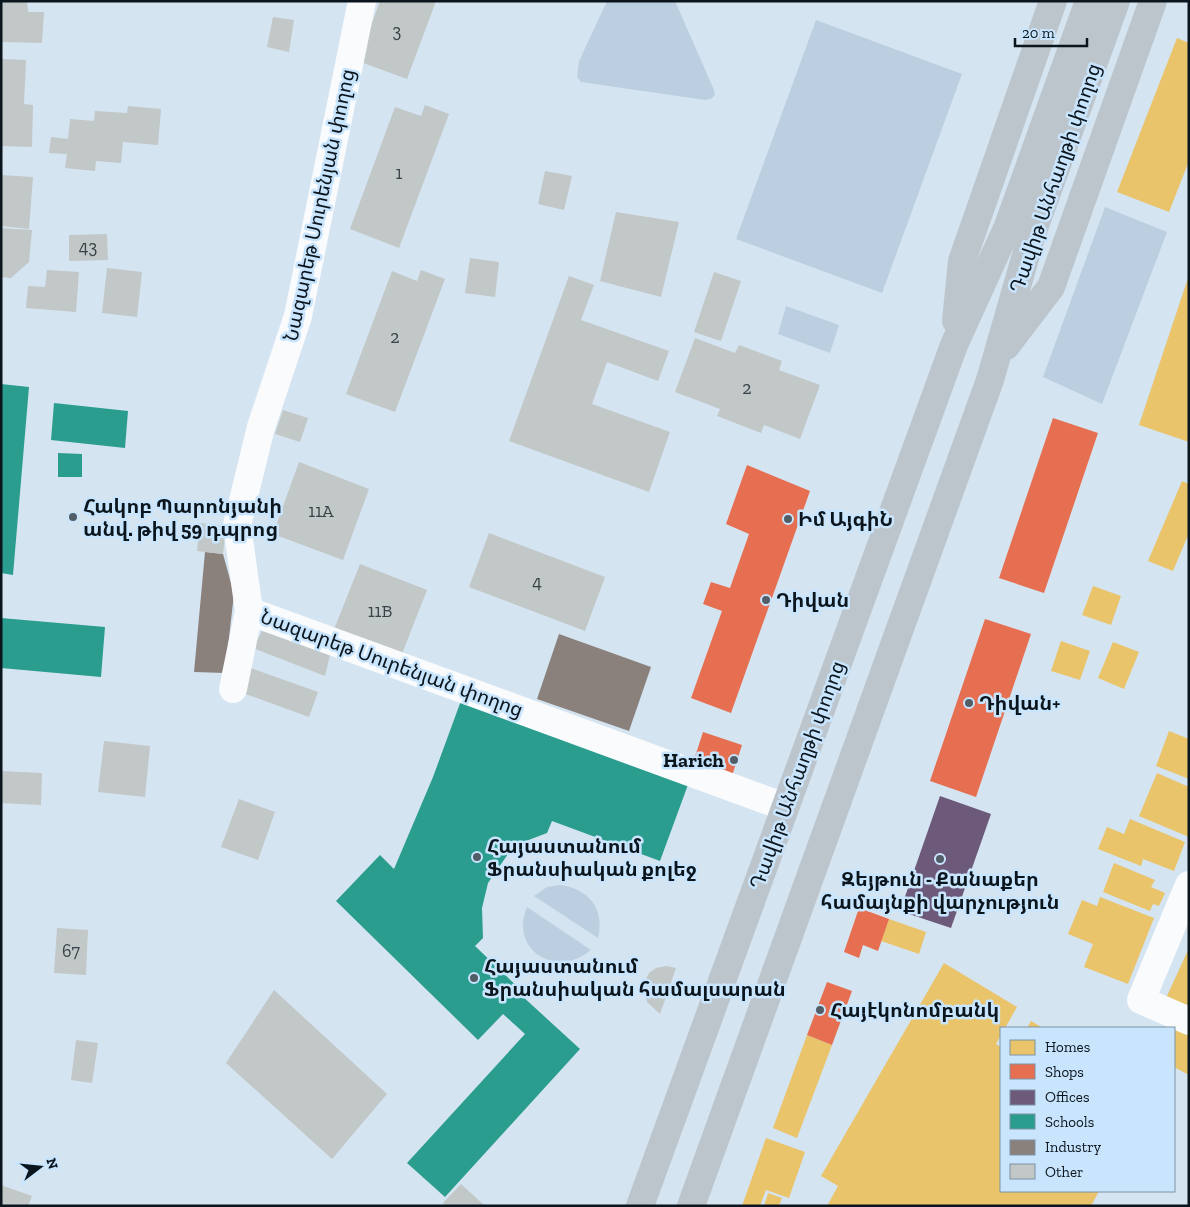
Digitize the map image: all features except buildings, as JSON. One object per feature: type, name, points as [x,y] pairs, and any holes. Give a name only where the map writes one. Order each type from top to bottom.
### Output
[{"type":"main road","name":"Դավիթ Անհաղթի փողոց","points":[[954,345],[962,261],[1053,1]]},
{"type":"main road","name":"Դավիթ Անհաղթի փողոց","points":[[640,1206],[954,345],[1008,226],[1088,1]]},
{"type":"main road","name":"Դավիթ Անհաղթի փողոց","points":[[691,1206],[997,357],[1032,234],[1116,1]]},
{"type":"main road","name":"Դավիթ Անհաղթի փողոց","points":[[997,357],[1052,288],[1153,1]]},
{"type":"street","name":"Նազարեթ Սուրենյան փողոց","points":[[362,1],[298,316],[261,427],[237,525],[250,611],[785,807]]},
{"type":"street","points":[[233,690],[250,611]]},
{"type":"street","points":[[1189,885],[1141,1000],[1189,1020]]},
{"type":"shaded area","points":[[607,1],[675,1],[715,95],[711,99],[705,100],[581,82],[577,77],[579,61]]},
{"type":"shaded area","points":[[816,20],[962,74],[882,293],[736,239]]},
{"type":"shaded area","points":[[1105,207],[1167,232],[1102,404],[1043,377]]},
{"type":"shaded area","points":[[786,306],[839,325],[830,353],[778,334]]},
{"type":"shaded area","points":[[559,885],[579,890],[592,902],[597,909],[599,918],[598,938],[534,896],[547,887]]},
{"type":"shaded area","points":[[527,907],[591,950],[577,958],[564,962],[539,956],[530,947],[524,936],[523,922]]},
{"type":"place","name":"Հակոբ Պարոնյանի անվ. թիվ 59 դպրոց","points":[[73,517]]},
{"type":"place","name":"Իմ ԱյգիՆ","points":[[788,519]]},
{"type":"place","name":"Դիվան","points":[[766,600]]},
{"type":"place","name":"Դիվան+","points":[[969,703]]},
{"type":"place","name":"Harich","points":[[734,760]]},
{"type":"place","name":"Հայաստանում Ֆրանսիական քոլեջ","points":[[477,857]]},
{"type":"place","name":"Զեյթուն - Քանաքեր համայնքի վարչություն","points":[[940,859]]},
{"type":"place","name":"Հայաստանում Ֆրանսիական համալսարան","points":[[474,978]]},
{"type":"place","name":"Հայէկոնոմբանկ","points":[[820,1010]]}]
